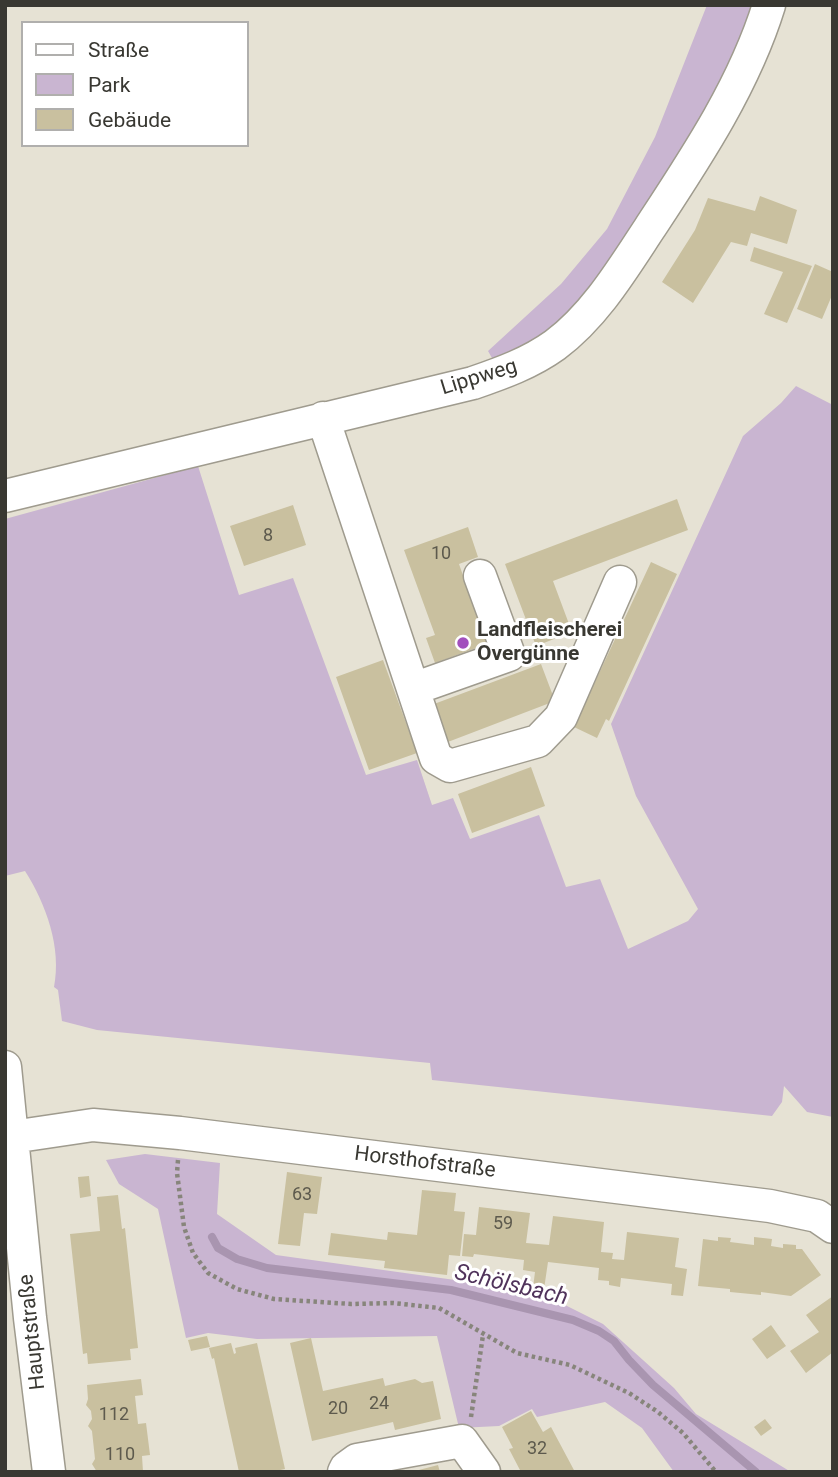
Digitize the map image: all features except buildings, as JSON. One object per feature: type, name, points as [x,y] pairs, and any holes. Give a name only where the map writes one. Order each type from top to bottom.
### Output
[{"type":"street","name":"Lippweg","points":[[5,496],[473,383],[528,362],[556,344],[595,304],[620,273],[702,146],[736,86],[762,28],[769,5]]},
{"type":"street","points":[[323,418],[436,758],[450,766],[538,741],[561,717],[620,582]]},
{"type":"street","points":[[413,689],[509,655],[480,576]]},
{"type":"street","name":"Hauptstraße","points":[[5,1068],[30,1318],[49,1472]]},
{"type":"street","name":"Horsthofstraße","points":[[12,1137],[93,1125],[180,1133],[770,1206],[817,1216],[833,1227]]},
{"type":"street","points":[[344,1472],[357,1460],[462,1441],[484,1472]]},
{"type":"path","points":[[180,1133],[177,1173],[184,1227],[193,1253],[208,1273],[237,1289],[274,1299],[351,1304],[393,1303],[439,1308],[517,1353],[570,1365],[629,1393],[683,1433],[716,1472]]},
{"type":"path","points":[[462,1441],[471,1421],[483,1335]]},
{"type":"green space","points":[[707,5],[758,5],[705,122],[588,296],[544,339],[496,365],[488,351],[561,284],[607,229],[655,137]]},
{"type":"green space","points":[[796,386],[833,405],[833,1117],[807,1112],[784,1086],[782,1102],[772,1116],[432,1080],[430,1063],[97,1030],[62,1021],[58,990],[54,987],[54,942],[46,912],[25,871],[5,876],[5,519],[198,466],[239,595],[293,578],[366,775],[417,760],[432,805],[453,798],[470,839],[539,815],[566,887],[600,879],[628,949],[688,921],[698,909],[636,796],[611,724],[743,436]]},
{"type":"green space","points":[[145,1154],[220,1163],[217,1214],[276,1255],[455,1280],[561,1303],[603,1324],[674,1388],[696,1414],[791,1472],[674,1472],[642,1428],[605,1402],[537,1417],[532,1409],[499,1426],[459,1428],[437,1336],[257,1339],[208,1333],[186,1338],[158,1209],[119,1184],[106,1160]]},
{"type":"waterway","name":"Schölsbach","points":[[212,1237],[218,1248],[237,1259],[267,1268],[451,1290],[573,1320],[599,1331],[614,1341],[653,1385],[756,1472]]},
{"type":"place","name":"Landfleischerei Overgünne","points":[[463,643]]}]
